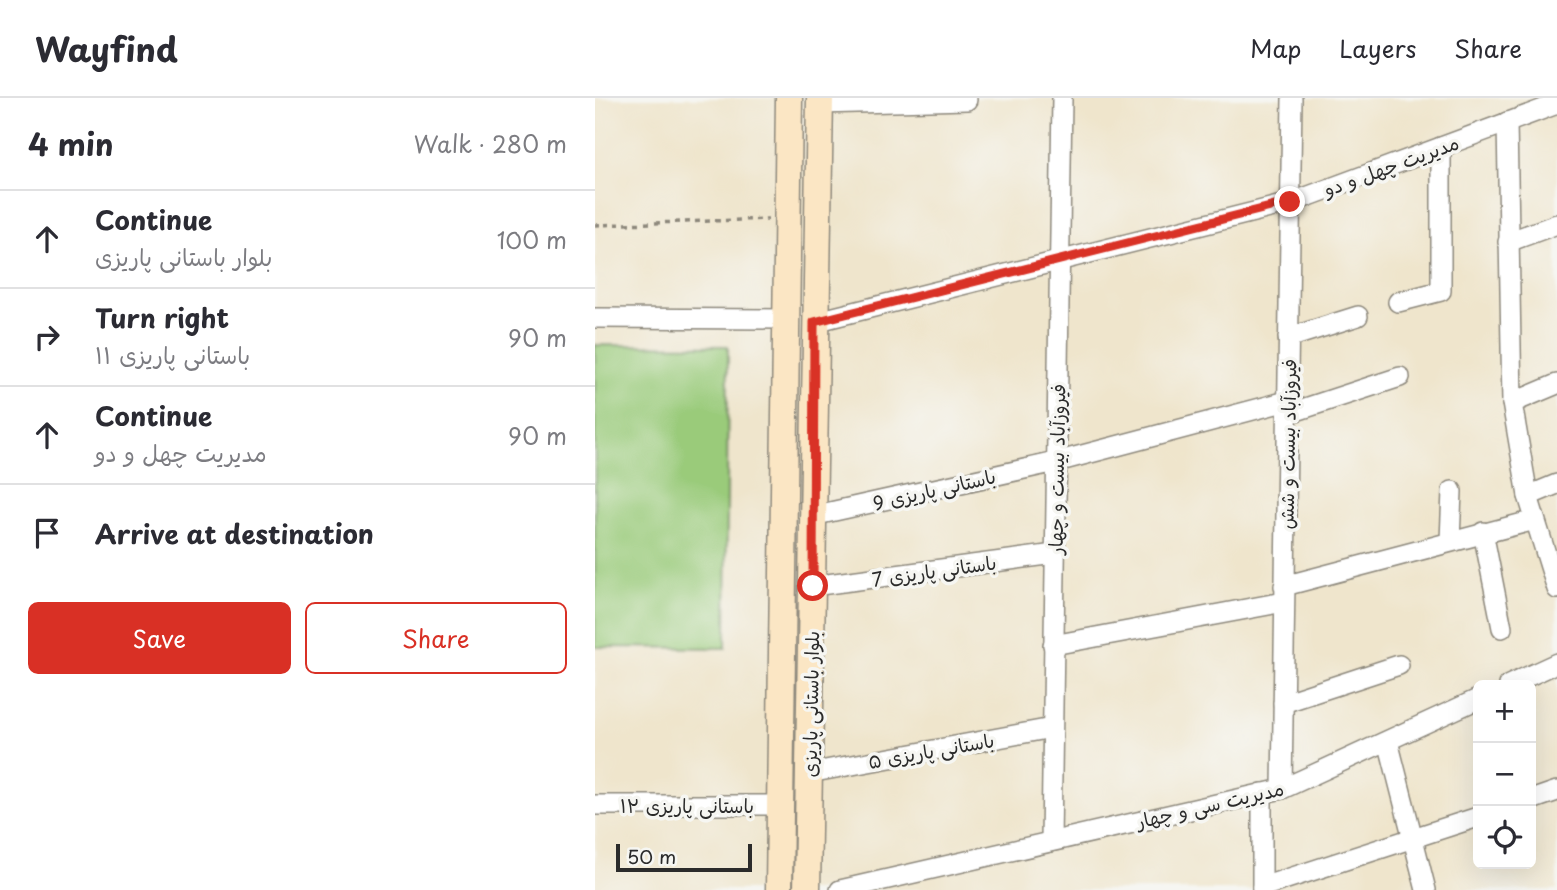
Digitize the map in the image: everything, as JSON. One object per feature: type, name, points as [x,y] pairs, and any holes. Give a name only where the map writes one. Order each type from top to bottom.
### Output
[{"type":"main road","name":"بلوار باستانی پاریزی","points":[[779,890],[789,98]]},
{"type":"main road","name":"بلوار باستانی پاریزی","points":[[807,890],[813,586],[814,322],[820,101]]},
{"type":"street","name":"فیروزآباد بیست و چهار","points":[[1051,841],[1062,98]]},
{"type":"street","name":"فیروزآباد بیست و شش","points":[[1262,889],[1283,703],[1292,98]]},
{"type":"street","points":[[820,101],[967,100]]},
{"type":"street","name":"مدیریت چهل و دو","points":[[814,322],[1290,202],[1557,104]]},
{"type":"street","points":[[1507,122],[1512,403],[1528,496],[1557,589]]},
{"type":"street","points":[[1398,302],[1441,291],[1441,147]]},
{"type":"street","points":[[1508,242],[1557,224]]},
{"type":"street","points":[[1288,338],[1358,316]]},
{"type":"street","points":[[595,317],[785,318]]},
{"type":"street","name":"باستانی پاریزی 9","points":[[813,516],[1287,408],[1400,377]]},
{"type":"street","points":[[1512,403],[1557,384]]},
{"type":"street","points":[[1528,496],[1557,484]]},
{"type":"street","points":[[1450,541],[1452,491]]},
{"type":"street","points":[[1053,645],[1284,594],[1450,541],[1535,520]]},
{"type":"street","points":[[1483,532],[1502,628]]},
{"type":"street","name":"باستانی پاریزی 7","points":[[813,586],[1055,554]]},
{"type":"street","points":[[1520,680],[1557,663]]},
{"type":"street","points":[[1283,703],[1399,665]]},
{"type":"street","name":"مدیریت سی و چهار","points":[[840,890],[1272,791],[1473,701]]},
{"type":"street","name":"باستانی پاریزی ۵","points":[[809,773],[1052,728]]},
{"type":"street","points":[[1388,741],[1426,890]]},
{"type":"street","points":[[1536,798],[1557,791]]},
{"type":"street","name":"باستانی پاریزی ۱۲","points":[[595,806],[780,805]]},
{"type":"street","points":[[1262,889],[1473,819]]},
{"type":"path","points":[[595,225],[786,219]]},
{"type":"green space","points":[[595,345],[728,346],[726,648],[595,647]]},
{"type":"route","points":[[813,586],[814,322],[1290,202]]}]
